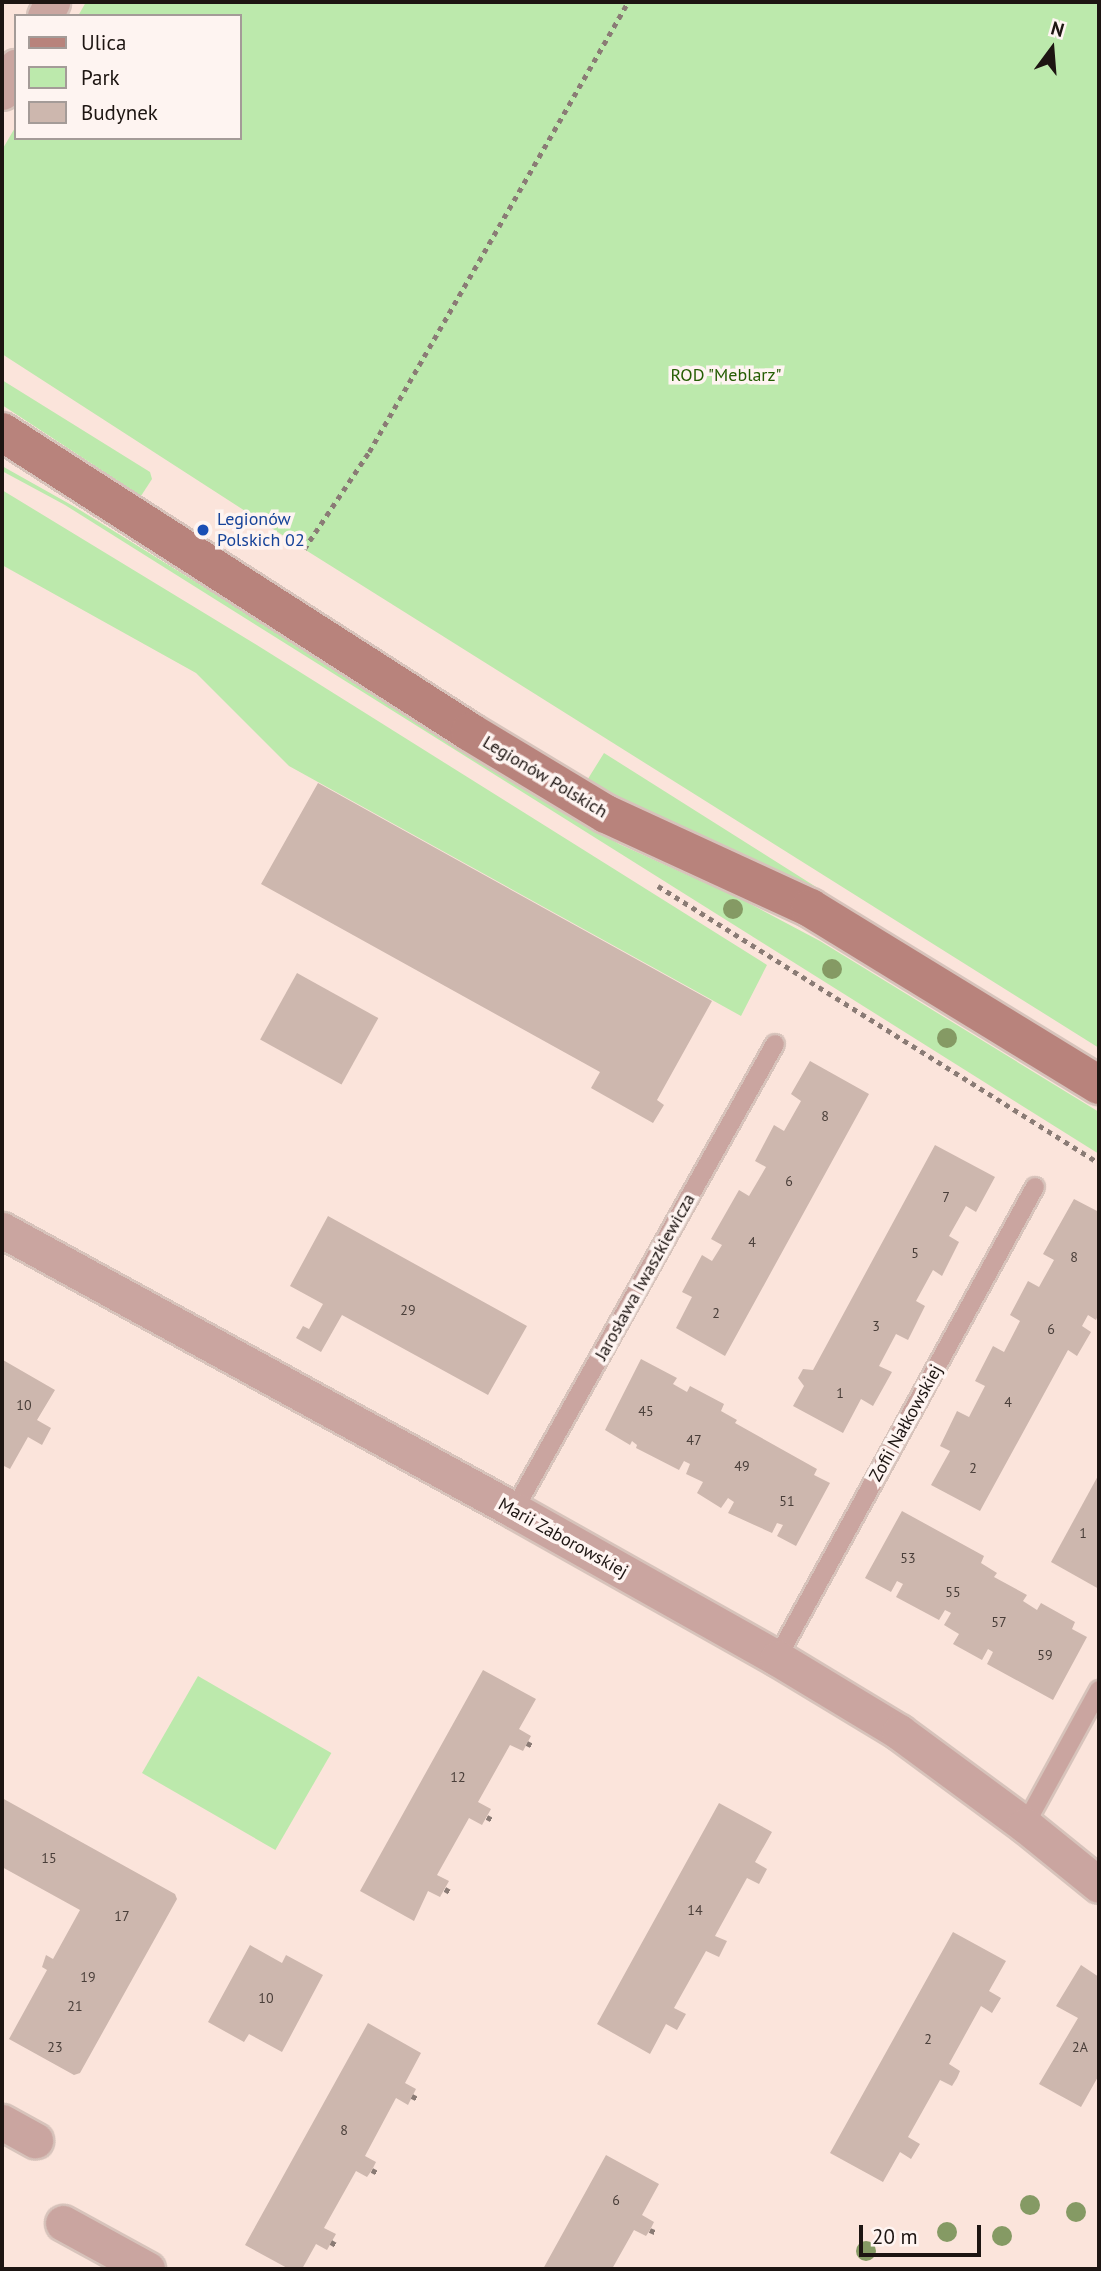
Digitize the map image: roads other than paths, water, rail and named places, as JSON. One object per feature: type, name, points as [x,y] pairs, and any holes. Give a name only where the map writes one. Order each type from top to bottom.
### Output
[{"type":"street","points":[[2,92],[14,71]]},
{"type":"street","name":"Legionów Polskich","points":[[4,435],[470,732],[606,814],[821,914],[1099,1085]]},
{"type":"street","name":"Marii Zaborowskiej","points":[[2,1230],[514,1510],[777,1658],[899,1732],[1025,1825],[1099,1885]]},
{"type":"street","points":[[2,2122],[35,2140]]},
{"type":"street","points":[[63,2223],[147,2269]]},
{"type":"lane","name":"Jarosława Iwaszkiewicza","points":[[514,1510],[775,1044]]},
{"type":"lane","name":"Zofii Nałkowskiej","points":[[777,1658],[1035,1188]]},
{"type":"lane","points":[[1025,1825],[1099,1690]]},
{"type":"place","name":"Legionów Polskich 02","points":[[203,530]]},
{"type":"park label","name":"ROD \"Meblarz\"","points":[[726,375]]}]
